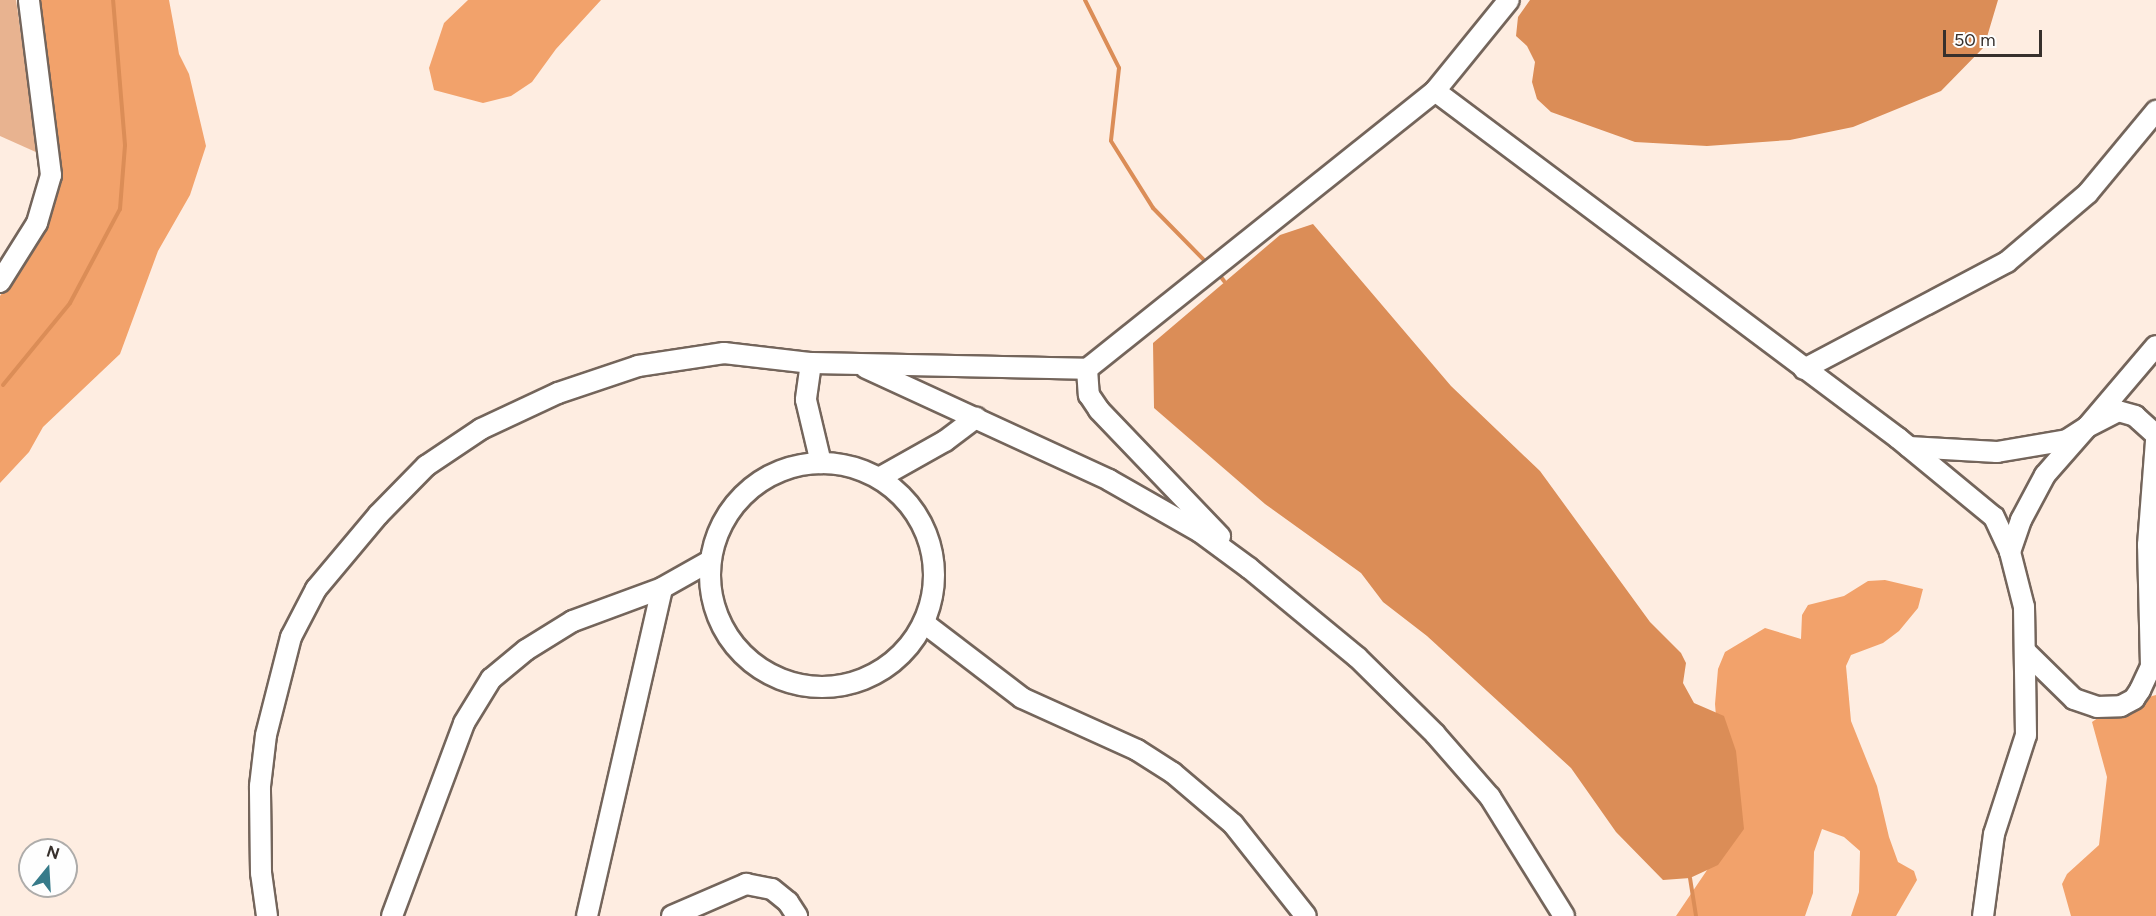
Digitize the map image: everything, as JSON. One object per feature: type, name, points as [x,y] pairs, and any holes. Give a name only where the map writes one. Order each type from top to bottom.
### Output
[{"type":"street","points":[[0,282],[37,224],[51,175],[29,0]]},
{"type":"street","points":[[267,916],[261,873],[260,786],[266,735],[291,637],[316,589],[378,515],[426,466],[481,429],[558,393],[638,366],[724,353],[811,363],[1087,369],[1434,91],[1509,0]]},
{"type":"street","points":[[1434,91],[1909,447],[1994,517],[2010,552],[2024,607],[2026,735],[1994,834],[1983,916]]},
{"type":"street","points":[[1804,369],[2007,262],[2088,192],[2156,111]]},
{"type":"street","points":[[2010,552],[2021,520],[2045,475],[2156,346]]},
{"type":"street","points":[[811,363],[806,400],[821,463]]},
{"type":"street","points":[[858,364],[1109,480],[1200,532],[1256,573],[1357,657],[1436,734],[1490,797],[1564,916]]},
{"type":"street","points":[[1087,369],[1089,395],[1099,410],[1256,573]]},
{"type":"street","points":[[1909,447],[1997,452],[2067,440],[2118,411],[2135,416],[2156,435]]},
{"type":"street","points":[[879,478],[945,441],[976,418]]},
{"type":"street","points":[[2026,652],[2074,699],[2082,702],[2097,707],[2121,706],[2134,699],[2140,690],[2151,666],[2148,545],[2156,440]]},
{"type":"street","points":[[821,463],[851,466],[879,478],[905,499],[924,526],[933,558],[934,591],[924,623],[904,652],[876,673],[843,685],[797,683],[774,676],[745,657],[723,629],[711,596],[710,561],[718,530],[736,502],[752,488],[789,467],[821,463]]},
{"type":"street","points":[[392,916],[464,723],[491,679],[573,621],[662,588],[710,561]]},
{"type":"street","points":[[587,916],[662,588]]},
{"type":"street","points":[[924,623],[1022,698],[1137,750],[1173,773],[1233,824],[1306,916]]},
{"type":"street","points":[[672,916],[746,884],[772,889],[788,902],[797,916]]},
{"type":"shaded area","points":[[0,0],[16,0],[38,153],[0,136]]},
{"type":"shaded area","points":[[30,0],[169,0],[179,54],[189,74],[206,146],[190,195],[158,251],[120,354],[43,427],[29,452],[0,483],[0,296],[28,252],[47,209]]},
{"type":"shaded area","points":[[468,0],[601,0],[556,49],[532,82],[511,96],[483,103],[434,90],[429,68],[444,23]]},
{"type":"shaded area","points":[[1530,0],[1998,0],[1984,47],[1941,91],[1853,127],[1790,140],[1707,146],[1635,142],[1551,112],[1537,99],[1532,82],[1535,62],[1527,46],[1516,36],[1518,17]]},
{"type":"shaded area","points":[[1313,224],[1451,386],[1540,471],[1650,622],[1681,653],[1686,663],[1683,683],[1694,703],[1724,716],[1736,751],[1744,829],[1718,865],[1690,878],[1663,880],[1616,832],[1571,768],[1427,636],[1383,602],[1361,573],[1265,504],[1154,408],[1153,343],[1280,235]]},
{"type":"shaded area","points":[[1885,580],[1923,589],[1918,608],[1899,631],[1883,643],[1851,655],[1846,666],[1851,721],[1877,786],[1889,837],[1898,862],[1914,871],[1917,880],[1896,916],[1851,916],[1859,892],[1860,851],[1844,837],[1822,829],[1814,852],[1813,893],[1805,916],[1676,916],[1726,842],[1715,704],[1718,669],[1725,652],[1765,628],[1801,639],[1802,615],[1808,605],[1844,596],[1868,581]]},
{"type":"shaded area","points":[[2156,695],[2156,916],[2071,916],[2062,884],[2067,874],[2099,845],[2107,777],[2092,722],[2115,706]]},
{"type":"waterway","points":[[3,385],[70,303],[120,209],[125,145],[113,0]]},
{"type":"waterway","points":[[1085,0],[1119,68],[1111,141],[1153,208],[1204,260]]},
{"type":"waterway","points":[[1221,277],[1224,281]]},
{"type":"waterway","points":[[1690,878],[1696,916]]}]
